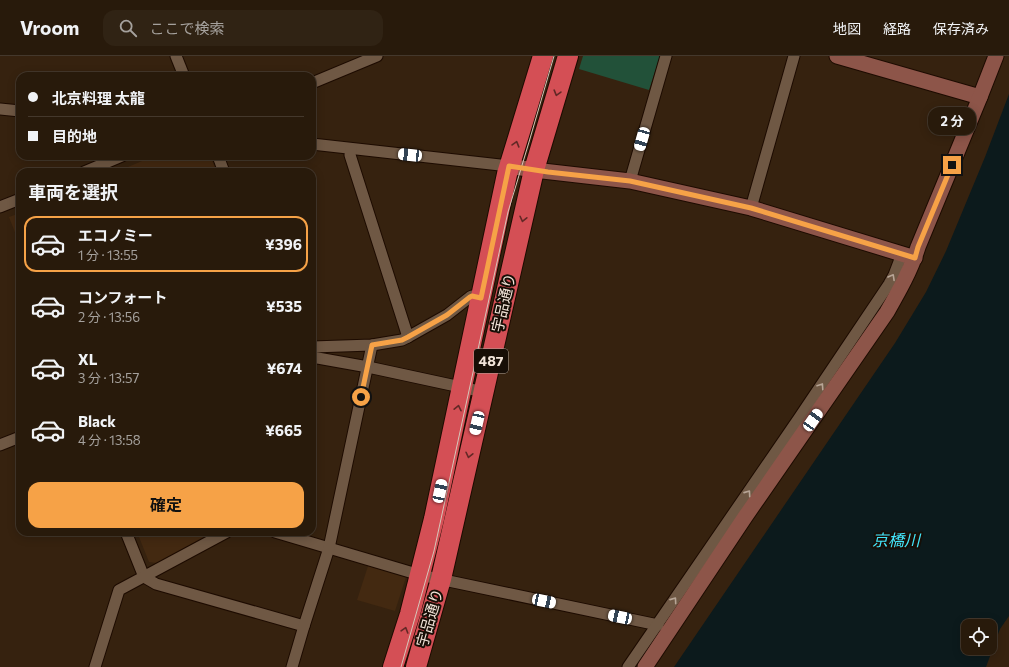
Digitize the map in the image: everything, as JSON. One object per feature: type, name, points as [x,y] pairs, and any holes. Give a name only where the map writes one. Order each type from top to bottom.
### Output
[{"type":"highway","name":"宇品通り","points":[[393,667],[410,614],[434,520],[509,166],[543,56]]},
{"type":"highway","name":"宇品通り","points":[[416,667],[441,579],[534,170],[568,56]]},
{"type":"street","points":[[176,56],[182,72]]},
{"type":"street","points":[[316,81],[377,56]]},
{"type":"street","points":[[630,181],[666,56]]},
{"type":"street","points":[[751,208],[794,56]]},
{"type":"street","points":[[837,56],[980,97]]},
{"type":"street","points":[[628,667],[795,425],[894,274],[908,256],[918,247],[996,56]]},
{"type":"street","points":[[0,109],[16,111]]},
{"type":"street","points":[[316,145],[630,181],[751,208],[908,256]]},
{"type":"street","points":[[351,149],[350,155],[408,337]]},
{"type":"street","points":[[94,168],[112,160]]},
{"type":"street","points":[[0,207],[16,201]]},
{"type":"street","points":[[645,667],[887,312],[900,291],[908,256]]},
{"type":"street","points":[[316,347],[372,345],[402,340],[447,315],[470,297],[481,298]]},
{"type":"street","points":[[292,667],[329,548],[372,345]]},
{"type":"street","points":[[316,358],[368,367],[484,392]]},
{"type":"street","points":[[0,444],[16,438]]},
{"type":"street","points":[[128,536],[144,577],[156,584],[304,626]]},
{"type":"street","points":[[95,667],[119,590],[220,536]]},
{"type":"street","points":[[288,536],[420,575],[658,624]]},
{"type":"shaded area","points":[[144,160],[212,160],[215,168],[126,168]]},
{"type":"shaded area","points":[[16,214],[16,235],[9,217]]},
{"type":"shaded area","points":[[139,536],[206,536],[157,563],[149,562]]},
{"type":"shaded area","points":[[369,563],[407,574],[395,611],[357,600]]},
{"type":"green space","points":[[583,56],[660,56],[649,90],[579,69]]},
{"type":"water","name":"京橋川","points":[[1009,94],[1009,616],[1000,629],[997,637],[997,619],[961,619],[961,655],[990,655],[986,667],[674,667],[895,343],[926,292],[946,251]]},
{"type":"tram line","points":[[401,667],[434,551],[508,212],[554,56]]},
{"type":"route","points":[[361,397],[372,345],[402,340],[447,315],[470,297],[481,298],[509,166],[630,181],[751,208],[915,258],[918,247],[952,165]]}]
